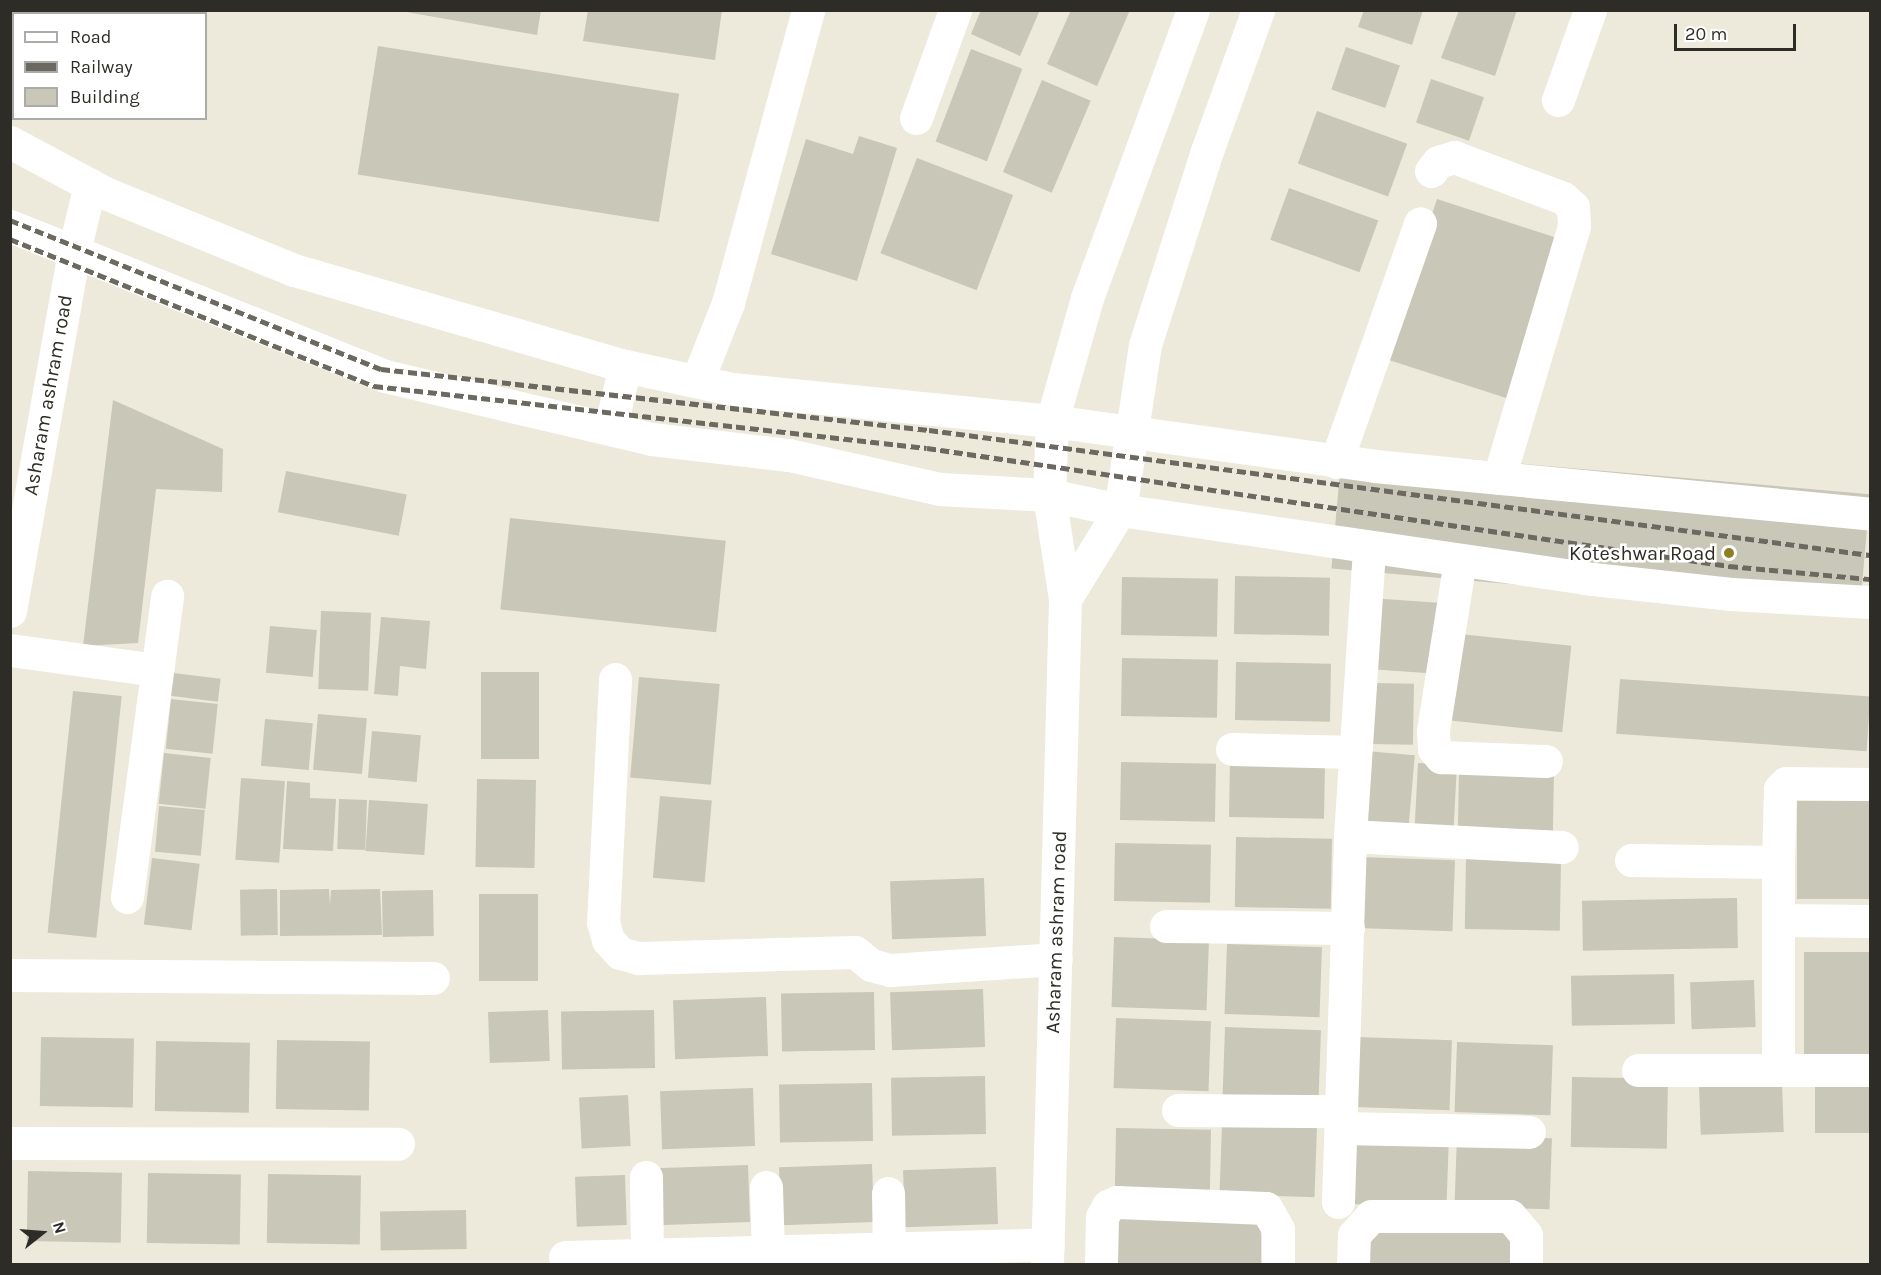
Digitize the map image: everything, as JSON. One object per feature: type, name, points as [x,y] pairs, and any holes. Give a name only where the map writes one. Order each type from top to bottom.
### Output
[{"type":"street","points":[[697,381],[728,303],[808,10]]},
{"type":"street","points":[[916,118],[955,10]]},
{"type":"street","name":"Asharam ashram road","points":[[1048,1254],[1065,599],[1049,495],[1052,422],[1087,298],[1193,10]]},
{"type":"street","points":[[1065,599],[1120,510],[1133,434],[1144,345],[1207,151],[1257,10]]},
{"type":"street","points":[[1558,100],[1590,10]]},
{"type":"street","points":[[10,142],[90,185],[294,270],[625,366],[732,389],[1052,422],[1336,462],[1870,514]]},
{"type":"street","points":[[1431,171],[1438,162],[1454,157],[1563,198],[1573,207],[1574,226],[1499,478]]},
{"type":"street","name":"Asharam ashram road","points":[[11,605],[74,251],[90,185]]},
{"type":"street","points":[[1336,462],[1420,223]]},
{"type":"street","points":[[10,226],[385,376],[652,439],[789,455],[940,489],[1049,495],[1120,510],[1460,560],[1731,594],[1870,602]]},
{"type":"street","points":[[610,429],[625,366]]},
{"type":"street","points":[[1338,1202],[1350,836],[1369,547]]},
{"type":"street","points":[[1460,560],[1433,731],[1434,749],[1441,757],[1546,761]]},
{"type":"street","points":[[127,897],[167,596]]},
{"type":"street","points":[[10,650],[156,670]]},
{"type":"street","points":[[615,679],[603,922],[608,940],[620,953],[638,958],[855,952],[871,965],[890,970],[1056,959]]},
{"type":"street","points":[[1232,749],[1355,752]]},
{"type":"street","points":[[1778,1069],[1780,789],[1786,783],[1870,784]]},
{"type":"street","points":[[1350,836],[1562,848]]},
{"type":"street","points":[[1631,860],[1778,862]]},
{"type":"street","points":[[1778,920],[1870,921]]},
{"type":"street","points":[[1166,926],[1348,928]]},
{"type":"street","points":[[10,975],[433,978]]},
{"type":"street","points":[[1638,1070],[1870,1070]]},
{"type":"street","points":[[1178,1110],[1529,1132]]},
{"type":"street","points":[[10,1143],[398,1144]]},
{"type":"street","points":[[646,1177],[647,1256]]},
{"type":"street","points":[[766,1187],[768,1253]]},
{"type":"street","points":[[888,1193],[888,1249]]},
{"type":"street","points":[[1101,1264],[1102,1217],[1108,1206],[1117,1202],[1266,1208],[1278,1229],[1278,1264]]},
{"type":"street","points":[[1353,1264],[1354,1235],[1371,1216],[1510,1216],[1526,1235],[1527,1264]]},
{"type":"street","points":[[565,1257],[888,1249],[1048,1254]]},
{"type":"building","points":[[395,10],[541,10],[537,35]]},
{"type":"building","points":[[588,10],[722,10],[715,60],[583,41]]},
{"type":"building","points":[[981,10],[1040,10],[1020,56],[971,34]]},
{"type":"building","points":[[1071,10],[1130,10],[1097,86],[1047,64]]},
{"type":"building","points":[[1364,10],[1423,10],[1412,45],[1358,27]]},
{"type":"building","points":[[1459,10],[1517,10],[1495,76],[1441,58]]},
{"type":"building","points":[[378,46],[679,94],[659,222],[358,174]]},
{"type":"building","points":[[1346,47],[1400,66],[1385,108],[1331,90]]},
{"type":"building","points":[[971,49],[1022,69],[987,161],[936,141]]},
{"type":"building","points":[[1431,79],[1484,97],[1469,141],[1416,122]]},
{"type":"building","points":[[1042,80],[1091,101],[1052,193],[1003,172]]},
{"type":"building","points":[[1317,111],[1407,144],[1388,196],[1298,164]]},
{"type":"building","points":[[859,136],[897,148],[857,281],[771,254],[806,139],[853,154]]},
{"type":"building","points":[[917,158],[1013,195],[977,290],[880,253]]},
{"type":"building","points":[[1289,188],[1378,220],[1359,272],[1270,240]]},
{"type":"building","points":[[1437,199],[1559,239],[1507,398],[1385,359]]},
{"type":"building","points":[[113,400],[223,449],[222,492],[156,489],[138,643],[83,646]]},
{"type":"building","name":"Koteshwar Road","points":[[1342,448],[1870,494],[1859,615],[1331,569]]},
{"type":"building","points":[[286,471],[407,494],[399,536],[278,512]]},
{"type":"building","points":[[510,518],[726,541],[716,632],[500,609]]},
{"type":"building","points":[[1235,576],[1330,578],[1329,636],[1234,634]]},
{"type":"building","points":[[1122,577],[1218,579],[1217,637],[1121,635]]},
{"type":"building","points":[[1370,598],[1438,603],[1433,674],[1365,669]]},
{"type":"building","points":[[321,611],[371,613],[368,691],[318,689]]},
{"type":"building","points":[[381,617],[430,621],[426,669],[400,666],[398,696],[374,694]]},
{"type":"building","points":[[270,626],[317,630],[313,677],[266,673]]},
{"type":"building","points":[[1450,633],[1571,646],[1562,732],[1441,720]]},
{"type":"building","points":[[1122,658],[1218,660],[1217,718],[1121,716]]},
{"type":"building","points":[[1236,662],[1331,664],[1330,722],[1235,720]]},
{"type":"building","points":[[481,672],[539,672],[539,759],[481,759]]},
{"type":"building","points":[[173,673],[221,679],[218,702],[170,696]]},
{"type":"building","points":[[639,677],[720,684],[711,785],[630,778]]},
{"type":"building","points":[[1620,679],[1870,696],[1867,751],[1616,734]]},
{"type":"building","points":[[1372,683],[1414,684],[1413,745],[1371,744]]},
{"type":"building","points":[[73,691],[122,696],[96,938],[48,933]]},
{"type":"building","points":[[171,699],[218,704],[213,754],[166,749]]},
{"type":"building","points":[[318,714],[367,718],[362,774],[313,770]]},
{"type":"building","points":[[265,719],[313,723],[309,770],[261,766]]},
{"type":"building","points":[[372,731],[421,735],[417,782],[368,778]]},
{"type":"building","points":[[1366,751],[1415,755],[1409,827],[1360,823]]},
{"type":"building","points":[[164,753],[211,758],[205,809],[159,804]]},
{"type":"building","points":[[1230,760],[1325,762],[1324,819],[1229,817]]},
{"type":"building","points":[[1121,762],[1216,764],[1215,822],[1120,820]]},
{"type":"building","points":[[1418,763],[1457,765],[1454,827],[1415,825]]},
{"type":"building","points":[[1459,769],[1554,771],[1553,841],[1458,839]]},
{"type":"building","points":[[241,778],[285,781],[279,863],[235,860]]},
{"type":"building","points":[[477,779],[536,780],[534,868],[475,867]]},
{"type":"building","points":[[287,781],[310,783],[310,798],[336,799],[333,851],[283,849]]},
{"type":"building","points":[[660,796],[712,801],[705,882],[653,878]]},
{"type":"building","points":[[339,799],[367,800],[365,850],[337,849]]},
{"type":"building","points":[[369,800],[428,804],[424,855],[365,851]]},
{"type":"building","points":[[1797,801],[1870,801],[1870,899],[1797,899]]},
{"type":"building","points":[[159,806],[205,810],[201,856],[155,852]]},
{"type":"building","points":[[1236,837],[1332,839],[1331,909],[1235,907]]},
{"type":"building","points":[[1115,843],[1211,845],[1210,903],[1114,901]]},
{"type":"building","points":[[1360,857],[1455,860],[1452,931],[1358,928]]},
{"type":"building","points":[[152,858],[200,864],[191,930],[144,925]]},
{"type":"building","points":[[1466,859],[1561,861],[1560,931],[1465,929]]},
{"type":"building","points":[[984,878],[986,936],[892,939],[890,881]]},
{"type":"building","points":[[277,889],[278,935],[241,936],[240,890]]},
{"type":"building","points":[[329,889],[330,905],[331,890],[380,889],[382,935],[280,936],[280,890]]},
{"type":"building","points":[[433,890],[434,936],[383,937],[382,891]]},
{"type":"building","points":[[479,894],[538,894],[538,981],[479,981]]},
{"type":"building","points":[[1737,898],[1738,948],[1583,951],[1582,901]]},
{"type":"building","points":[[1114,937],[1209,940],[1206,1010],[1112,1007]]},
{"type":"building","points":[[1227,944],[1322,947],[1319,1017],[1225,1014]]},
{"type":"building","points":[[1804,952],[1870,952],[1870,1055],[1804,1055]]},
{"type":"building","points":[[1674,974],[1675,1024],[1572,1026],[1571,976]]},
{"type":"building","points":[[1754,980],[1756,1027],[1692,1029],[1690,982]]},
{"type":"building","points":[[983,989],[985,1047],[892,1050],[890,992]]},
{"type":"building","points":[[874,992],[875,1050],[782,1052],[781,994]]},
{"type":"building","points":[[766,997],[768,1056],[675,1059],[673,1000]]},
{"type":"building","points":[[548,1010],[550,1061],[490,1063],[488,1012]]},
{"type":"building","points":[[654,1010],[655,1068],[562,1070],[561,1012]]},
{"type":"building","points":[[1116,1018],[1211,1021],[1208,1091],[1114,1088]]},
{"type":"building","points":[[1225,1027],[1321,1030],[1318,1101],[1223,1098]]},
{"type":"building","points":[[41,1037],[134,1039],[133,1108],[40,1106]]},
{"type":"building","points":[[1357,1037],[1452,1040],[1449,1110],[1355,1107]]},
{"type":"building","points":[[277,1040],[370,1042],[369,1111],[276,1109]]},
{"type":"building","points":[[156,1041],[250,1043],[249,1113],[155,1111]]},
{"type":"building","points":[[1457,1042],[1553,1045],[1550,1115],[1455,1112]]},
{"type":"building","points":[[985,1076],[986,1134],[892,1136],[891,1078]]},
{"type":"building","points":[[1572,1077],[1668,1079],[1667,1149],[1571,1147]]},
{"type":"building","points":[[872,1083],[873,1141],[780,1143],[779,1085]]},
{"type":"building","points":[[1782,1083],[1784,1132],[1701,1135],[1699,1086]]},
{"type":"building","points":[[1815,1084],[1870,1084],[1870,1133],[1815,1133]]},
{"type":"building","points":[[753,1088],[755,1146],[662,1149],[660,1091]]},
{"type":"building","points":[[628,1095],[631,1146],[582,1148],[579,1098]]},
{"type":"building","points":[[1222,1124],[1317,1127],[1314,1197],[1220,1194]]},
{"type":"building","points":[[1116,1128],[1211,1130],[1210,1201],[1115,1199]]},
{"type":"building","points":[[1353,1133],[1449,1136],[1446,1207],[1351,1204]]},
{"type":"building","points":[[1457,1135],[1552,1138],[1549,1209],[1455,1206]]},
{"type":"building","points":[[872,1164],[874,1222],[781,1225],[779,1167]]},
{"type":"building","points":[[748,1165],[750,1222],[657,1225],[655,1168]]},
{"type":"building","points":[[996,1167],[998,1224],[905,1227],[903,1170]]},
{"type":"building","points":[[28,1171],[122,1173],[121,1243],[27,1241]]},
{"type":"building","points":[[148,1173],[241,1175],[240,1245],[147,1243]]},
{"type":"building","points":[[268,1174],[361,1176],[360,1245],[267,1243]]},
{"type":"building","points":[[625,1175],[627,1225],[577,1227],[575,1177]]},
{"type":"building","points":[[466,1210],[467,1249],[381,1250],[380,1212]]},
{"type":"building","points":[[1111,1215],[1261,1215],[1261,1264],[1111,1264]]},
{"type":"building","points":[[1367,1226],[1516,1226],[1516,1264],[1367,1264]]},
{"type":"railway","points":[[10,220],[381,369],[929,430],[1870,555]]},
{"type":"railway","points":[[10,239],[374,386],[927,448],[1729,566],[1870,579]]},
{"type":"place","name":"Koteshwar Road","points":[[1729,553]]}]
